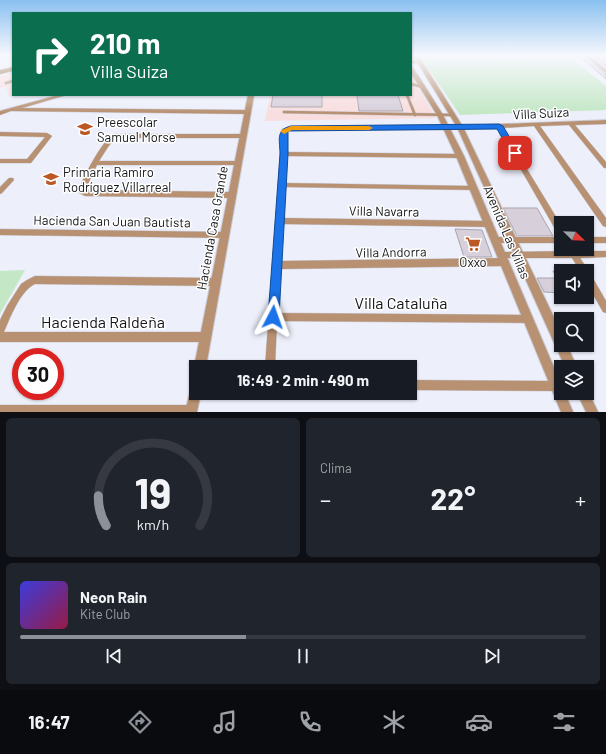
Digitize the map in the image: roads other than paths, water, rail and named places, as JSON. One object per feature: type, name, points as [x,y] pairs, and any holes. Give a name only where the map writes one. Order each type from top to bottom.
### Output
[{"type":"street","name":"Avenida Las Villas","points":[[413,74],[423,87],[440,115],[460,156],[488,224],[504,258],[554,381]]},
{"type":"street","name":"Avenida Las Villas","points":[[425,74],[460,127],[521,255],[554,329]]},
{"type":"street","points":[[0,113],[61,96]]},
{"type":"street","name":"Hacienda Casa Grande","points":[[201,360],[251,96]]},
{"type":"street","points":[[12,110],[247,112]]},
{"type":"street","name":"Villa Suiza","points":[[284,154],[284,132],[286,129],[291,128],[447,128],[606,122]]},
{"type":"street","points":[[570,123],[606,166]]},
{"type":"street","points":[[536,125],[606,224]]},
{"type":"street","points":[[499,126],[554,220]]},
{"type":"street","points":[[0,134],[48,135],[49,137],[31,160],[25,162],[0,161]]},
{"type":"street","points":[[232,195],[85,193],[81,191],[110,139],[114,136],[243,136]]},
{"type":"street","points":[[270,360],[284,154],[460,156]]},
{"type":"street","points":[[96,163],[238,163]]},
{"type":"street","points":[[0,191],[11,180]]},
{"type":"street","points":[[282,185],[473,188]]},
{"type":"street","name":"Villa Navarra","points":[[279,221],[488,224]]},
{"type":"street","name":"Hacienda San Juan Bautista","points":[[0,232],[225,235]]},
{"type":"street","points":[[496,240],[554,240]]},
{"type":"street","points":[[594,240],[606,240]]},
{"type":"street","name":"Villa Andorra","points":[[277,265],[504,258],[521,255],[554,253]]},
{"type":"street","name":"Villa Andorra","points":[[594,253],[606,254]]},
{"type":"street","points":[[0,330],[23,287],[30,281],[216,282]]},
{"type":"street","points":[[594,288],[606,309]]},
{"type":"street","name":"Villa Cataluña","points":[[273,317],[529,319]]},
{"type":"street","name":"Hacienda Raldeña","points":[[0,337],[206,337]]},
{"type":"street","points":[[417,385],[554,386]]},
{"type":"street","points":[[0,410],[191,411],[193,400]]},
{"type":"street","name":"Avenida Las Villas","points":[[562,400],[567,412]]},
{"type":"street","points":[[586,400],[592,412]]},
{"type":"lane","points":[[6,82],[12,81]]},
{"type":"lane","points":[[412,84],[423,87]]},
{"type":"lane","points":[[407,96],[415,115]]},
{"type":"lane","points":[[284,112],[452,115]]},
{"type":"place","name":"Preescolar Samuel Morse","points":[[85,129]]},
{"type":"place","name":"Primaria Ramiro Rodríguez Villarreal","points":[[51,179]]},
{"type":"place","name":"Oxxo","points":[[473,244]]}]
